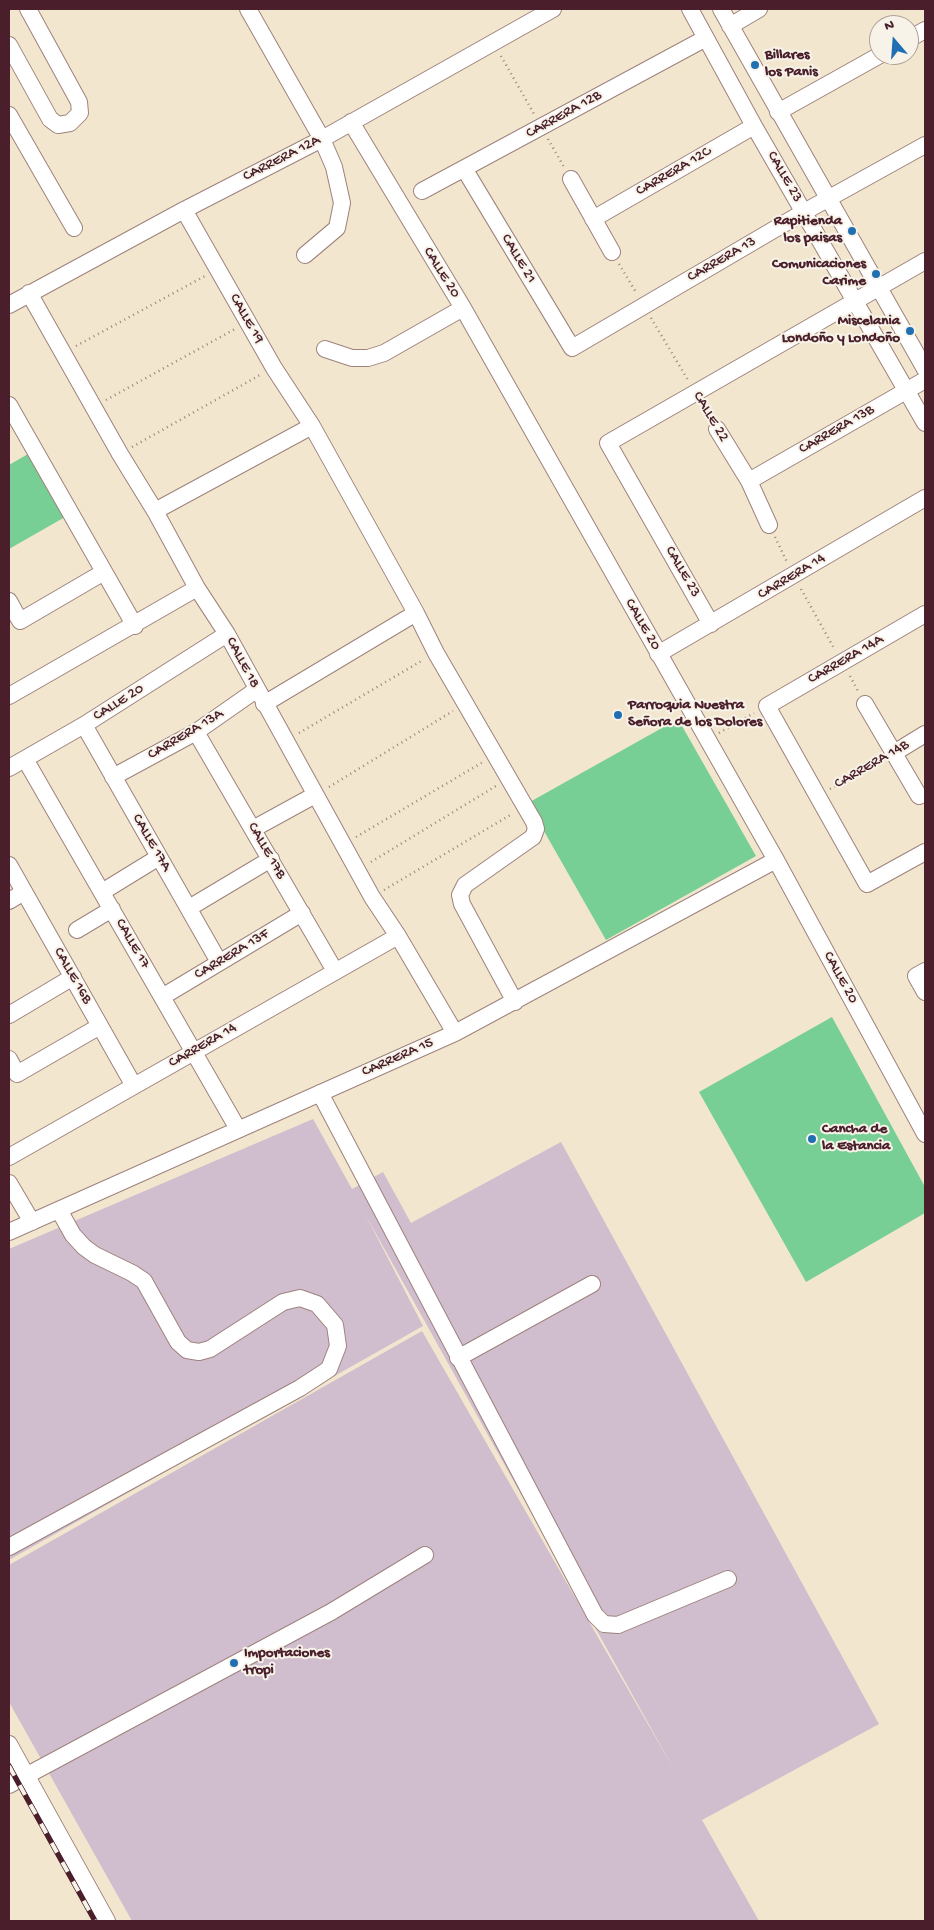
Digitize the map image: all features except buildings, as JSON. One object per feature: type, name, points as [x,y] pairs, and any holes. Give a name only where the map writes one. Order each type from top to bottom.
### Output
[{"type":"street","points":[[9,45],[50,119],[58,126],[70,123],[80,113],[79,102],[28,9]]},
{"type":"street","points":[[248,9],[322,139],[334,167],[342,203],[337,228],[305,255]]},
{"type":"street","name":"CARRERA 12A","points":[[9,305],[184,210],[322,139],[554,9]]},
{"type":"street","name":"CALLE 23","points":[[690,9],[754,126],[925,423]]},
{"type":"street","name":"CALLE 23","points":[[721,9],[925,369]]},
{"type":"street","points":[[730,26],[759,9]]},
{"type":"street","name":"CARRERA 12B","points":[[422,191],[465,170],[706,38]]},
{"type":"street","points":[[778,112],[869,61]]},
{"type":"street","points":[[9,115],[74,228]]},
{"type":"street","name":"CALLE 20","points":[[350,122],[463,308],[776,860],[925,1134]]},
{"type":"street","name":"CARRERA 12C","points":[[593,219],[754,126]]},
{"type":"street","name":"CARRERA 13","points":[[572,348],[804,212],[925,146]]},
{"type":"street","name":"CALLE 21","points":[[465,170],[572,348]]},
{"type":"street","points":[[571,179],[612,252]]},
{"type":"street","name":"CALLE 19","points":[[184,210],[274,368],[312,426],[416,612]]},
{"type":"street","points":[[696,392],[925,261]]},
{"type":"street","name":"CALLE 18","points":[[29,293],[120,454],[155,511],[197,588],[227,634],[356,871],[398,936],[455,1033]]},
{"type":"street","points":[[325,349],[352,358],[368,358],[384,353],[463,308]]},
{"type":"street","name":"CARRERA 13B","points":[[749,481],[925,380]]},
{"type":"street","name":"CALLE 23","points":[[696,392],[608,443],[712,624]]},
{"type":"street","points":[[9,405],[134,626]]},
{"type":"street","points":[[155,511],[312,426]]},
{"type":"street","name":"CALLE 22","points":[[717,428],[749,481],[769,525]]},
{"type":"street","name":"CARRERA 14","points":[[658,654],[925,498]]},
{"type":"street","points":[[9,600],[20,621],[104,572]]},
{"type":"street","points":[[9,696],[134,626],[197,588]]},
{"type":"street","points":[[260,697],[416,612],[436,653],[494,755],[526,806],[536,829],[533,837],[465,885],[460,894],[462,904],[515,1002]]},
{"type":"street","name":"CARRERA 14A","points":[[767,706],[925,614]]},
{"type":"street","name":"CALLE 20","points":[[9,768],[84,725],[227,634]]},
{"type":"street","name":"CARRERA 13A","points":[[113,777],[260,697]]},
{"type":"street","points":[[865,704],[919,796]]},
{"type":"street","points":[[767,706],[867,884],[925,852]]},
{"type":"street","name":"CALLE 17A","points":[[84,725],[219,962]]},
{"type":"street","name":"CALLE 17B","points":[[196,732],[335,971]]},
{"type":"street","name":"CARRERA 14B","points":[[894,753],[925,734]]},
{"type":"street","name":"CALLE 17","points":[[26,759],[238,1129]]},
{"type":"street","points":[[253,829],[315,795]]},
{"type":"street","points":[[102,892],[159,857]]},
{"type":"street","points":[[189,908],[271,859]]},
{"type":"street","name":"CARRERA 15","points":[[9,1232],[455,1033],[776,860]]},
{"type":"street","name":"CALLE 16B","points":[[9,866],[134,1086]]},
{"type":"street","points":[[9,901],[24,892]]},
{"type":"street","points":[[77,930],[112,909]]},
{"type":"street","name":"CARRERA 13F","points":[[162,997],[302,913]]},
{"type":"street","name":"CARRERA 14","points":[[9,1157],[398,936]]},
{"type":"street","points":[[921,974],[925,992]]},
{"type":"street","points":[[9,1015],[73,977]]},
{"type":"street","points":[[9,1060],[17,1074],[100,1026]]},
{"type":"street","points":[[320,1093],[458,1358],[595,1614],[604,1624],[618,1626],[728,1578]]},
{"type":"street","points":[[9,1183],[32,1222]]},
{"type":"street","points":[[9,1547],[300,1388],[329,1369],[338,1346],[335,1325],[317,1304],[300,1298],[283,1302],[210,1349],[199,1352],[186,1350],[178,1342],[144,1281],[95,1255],[84,1247],[74,1235],[59,1210]]},
{"type":"street","points":[[458,1358],[592,1284]]},
{"type":"street","points":[[9,1785],[331,1612],[425,1556]]},
{"type":"street","points":[[9,1744],[107,1921]]},
{"type":"path","points":[[493,42],[571,179]]},
{"type":"path","name":"CALLE 22","points":[[612,252],[717,428]]},
{"type":"path","points":[[63,352],[217,269]]},
{"type":"path","points":[[94,406],[248,322]]},
{"type":"path","points":[[120,454],[274,368]]},
{"type":"path","points":[[769,525],[794,576],[865,704]]},
{"type":"path","points":[[285,742],[436,653]]},
{"type":"path","points":[[315,795],[466,703]]},
{"type":"path","points":[[707,739],[767,706]]},
{"type":"path","name":"CARRERA 14B","points":[[818,795],[894,753]]},
{"type":"path","points":[[342,845],[494,755]]},
{"type":"path","points":[[356,871],[509,778]]},
{"type":"path","points":[[372,897],[526,806]]},
{"type":"shaded area","points":[[313,1119],[352,1189],[383,1172],[411,1223],[561,1142],[879,1724],[702,1820],[759,1921],[132,1921],[9,1702],[9,1565],[422,1331],[676,1773],[365,1214],[423,1326],[9,1560],[9,1249]]},
{"type":"green space","points":[[28,454],[65,517],[9,549],[9,465]]},
{"type":"green space","points":[[678,719],[756,856],[606,940],[528,803]]},
{"type":"green space","name":"Cancha de la Estancia","points":[[832,1017],[925,1187],[925,1213],[806,1282],[699,1092]]},
{"type":"railway","points":[[9,1766],[95,1921]]},
{"type":"place","name":"Billares los Panis","points":[[755,65]]},
{"type":"place","name":"Rapitienda los paisas","points":[[852,231]]},
{"type":"place","name":"Comunicaciones Carime","points":[[876,274]]},
{"type":"place","name":"Miscelania Londoño y Londoño","points":[[910,331]]},
{"type":"place","name":"Parroquia Nuestra Señora de los Dolores","points":[[618,715]]},
{"type":"place","name":"Cancha de la Estancia","points":[[812,1139]]},
{"type":"place","name":"Importaciones tropi","points":[[234,1663]]}]
